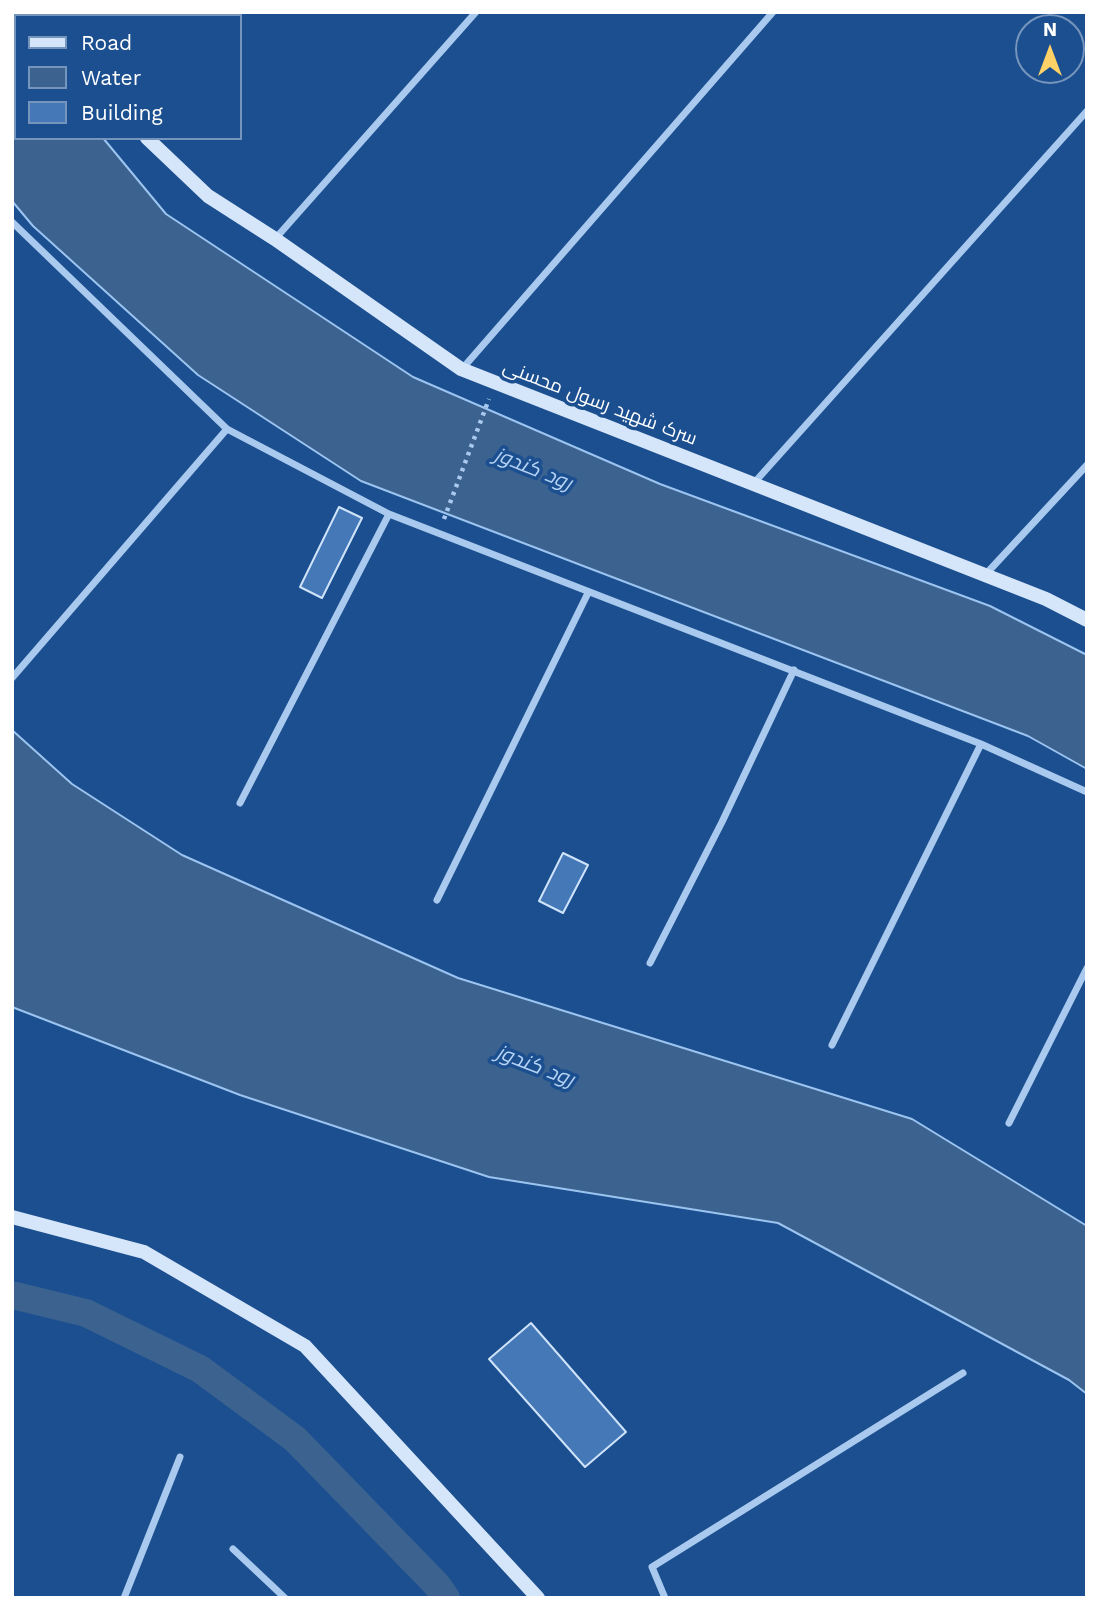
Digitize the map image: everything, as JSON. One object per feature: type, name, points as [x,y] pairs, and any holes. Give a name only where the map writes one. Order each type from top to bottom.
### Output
[{"type":"street","points":[[275,239],[476,12]]},
{"type":"street","points":[[461,369],[773,12]]},
{"type":"street","points":[[754,484],[1087,111]]},
{"type":"street","name":"سرک شهید رسول محسنی","points":[[149,140],[208,196],[275,239],[461,369],[1046,599],[1087,620]]},
{"type":"street","points":[[12,222],[226,429],[390,514],[981,744],[1087,792]]},
{"type":"street","points":[[12,678],[226,429]]},
{"type":"street","points":[[986,575],[1087,465]]},
{"type":"street","points":[[240,803],[390,514]]},
{"type":"street","points":[[437,900],[588,593]]},
{"type":"street","points":[[650,963],[722,822],[794,670]]},
{"type":"street","points":[[832,1045],[981,744]]},
{"type":"street","points":[[1009,1123],[1087,968]]},
{"type":"street","points":[[12,1217],[144,1252],[305,1346],[538,1598]]},
{"type":"street","points":[[665,1598],[652,1567],[963,1373]]},
{"type":"street","points":[[124,1598],[180,1457]]},
{"type":"street","points":[[233,1549],[285,1598]]},
{"type":"path","points":[[439,533],[495,382]]},
{"type":"water","name":"رود کندوز","points":[[12,46],[14,140],[105,140],[166,214],[413,377],[660,484],[990,606],[1087,655],[1087,769],[1028,736],[361,481],[198,375],[33,226],[12,201]]},
{"type":"water","name":"رود کندوز","points":[[12,730],[72,784],[182,855],[458,978],[912,1119],[1087,1226],[1087,1394],[1069,1380],[778,1223],[489,1177],[240,1095],[12,1007]]},
{"type":"building","points":[[339,507],[362,518],[322,598],[300,587]]},
{"type":"building","points":[[563,853],[588,865],[563,913],[539,901]]},
{"type":"building","points":[[531,1323],[626,1432],[585,1467],[489,1359]]},
{"type":"waterway","points":[[12,1295],[86,1313],[200,1369],[295,1439],[437,1585],[446,1598]]}]
